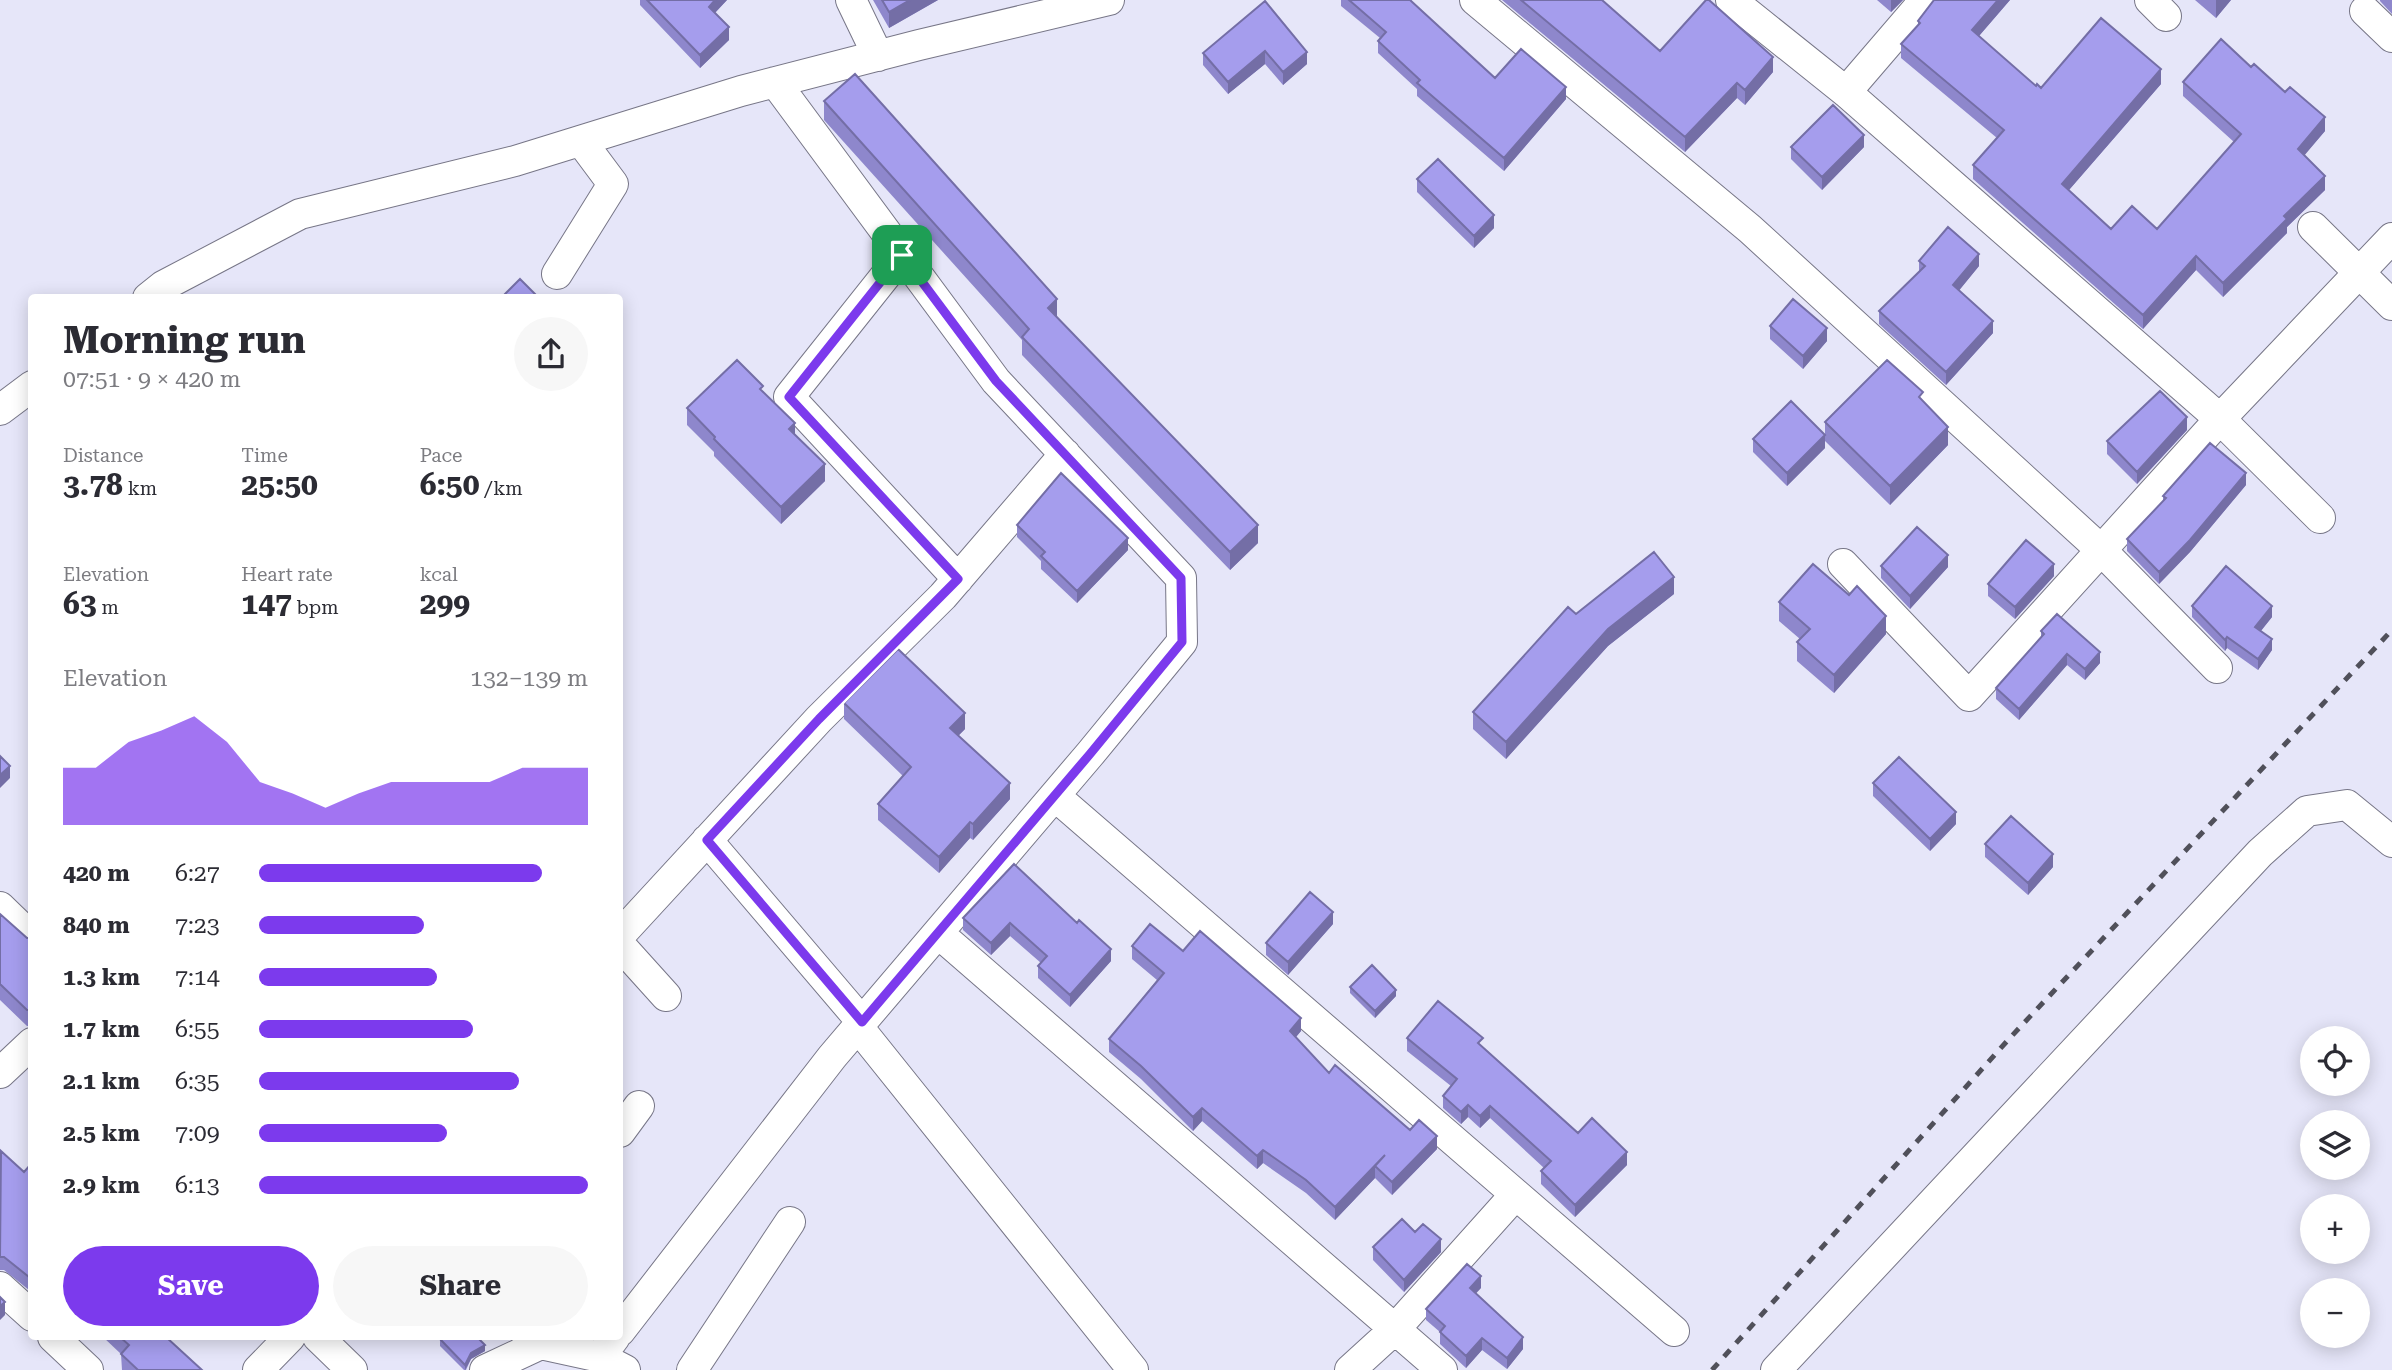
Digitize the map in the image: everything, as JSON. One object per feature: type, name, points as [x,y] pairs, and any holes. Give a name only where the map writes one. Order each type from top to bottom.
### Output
[{"type":"street","points":[[851,0],[878,56]]},
{"type":"street","points":[[153,294],[163,286],[300,214],[515,161],[775,82],[878,56],[1040,8],[1109,0]]},
{"type":"street","points":[[1475,0],[1750,229],[2100,549],[2217,668]]},
{"type":"street","points":[[1731,0],[1846,92],[2220,419],[2320,518]]},
{"type":"street","points":[[1846,92],[1925,0]]},
{"type":"street","points":[[2365,11],[2392,37]]},
{"type":"street","points":[[623,1328],[824,1068],[1182,642],[1181,578],[996,381],[775,82]]},
{"type":"street","points":[[557,274],[613,184],[581,141]]},
{"type":"street","points":[[2313,227],[2392,305]]},
{"type":"street","points":[[1843,564],[1969,696],[2100,549],[2392,237]]},
{"type":"street","points":[[902,255],[789,397],[958,579]]},
{"type":"street","points":[[0,410],[28,389]]},
{"type":"street","points":[[623,932],[819,719],[958,579],[1065,454]]},
{"type":"street","points":[[1055,796],[1674,1331]]},
{"type":"street","points":[[1776,1370],[2260,853],[2306,811],[2347,805],[2392,842]]},
{"type":"street","points":[[707,840],[860,1024],[1132,1370]]},
{"type":"street","points":[[0,907],[28,934]]},
{"type":"street","points":[[938,933],[1442,1370]]},
{"type":"street","points":[[623,948],[666,996]]},
{"type":"street","points":[[623,1128],[639,1106]]},
{"type":"street","points":[[1350,1370],[1395,1329],[1516,1195]]},
{"type":"street","points":[[692,1370],[790,1222]]},
{"type":"street","points":[[0,1287],[28,1312]]},
{"type":"street","points":[[56,1340],[88,1370]]},
{"type":"street","points":[[258,1370],[287,1340]]},
{"type":"street","points":[[321,1340],[352,1370]]},
{"type":"street","points":[[485,1370],[534,1340],[613,1355]]},
{"type":"building","points":[[647,0],[715,0],[709,7],[729,27],[700,55]]},
{"type":"building","points":[[882,0],[910,0],[889,12]]},
{"type":"building","points":[[1349,0],[1410,0],[1495,78],[1521,49],[1566,87],[1504,158],[1417,83],[1420,80],[1378,41],[1386,32]]},
{"type":"building","points":[[1521,0],[1602,0],[1660,51],[1706,0],[1709,0],[1773,57],[1745,90],[1737,83],[1685,137]]},
{"type":"building","points":[[1934,0],[1998,0],[1972,30],[2041,88],[2101,18],[2161,69],[2062,184],[2111,229],[2132,206],[2157,229],[2241,134],[2183,82],[2221,39],[2251,67],[2254,64],[2285,92],[2290,87],[2325,117],[2298,149],[2325,176],[2284,216],[2287,219],[2223,283],[2196,256],[2143,315],[1973,165],[2004,130],[1901,44],[1920,23],[1918,21]]},
{"type":"building","points":[[1265,1],[1307,52],[1283,72],[1265,51],[1228,82],[1203,53]]},
{"type":"building","points":[[855,74],[1057,299],[1048,308],[1258,525],[1230,552],[1022,337],[1029,329],[824,101]]},
{"type":"building","points":[[1833,105],[1864,135],[1822,177],[1791,147]]},
{"type":"building","points":[[1438,159],[1494,215],[1474,236],[1417,179]]},
{"type":"building","points":[[1948,227],[1979,254],[1953,285],[1993,321],[1946,372],[1879,311],[1925,266],[1919,261]]},
{"type":"building","points":[[520,279],[535,294],[505,294]]},
{"type":"building","points":[[1793,299],[1827,328],[1803,356],[1770,326]]},
{"type":"building","points":[[737,360],[763,386],[760,389],[795,423],[789,429],[825,464],[781,507],[687,408]]},
{"type":"building","points":[[1887,360],[1923,392],[1919,397],[1948,427],[1890,486],[1825,422]]},
{"type":"building","points":[[2160,391],[2187,417],[2137,472],[2107,441]]},
{"type":"building","points":[[1791,401],[1825,435],[1787,473],[1753,439]]},
{"type":"building","points":[[2210,443],[2246,473],[2190,540],[2159,572],[2127,539],[2166,498],[2163,496]]},
{"type":"building","points":[[1061,473],[1128,538],[1077,591],[1041,556],[1045,552],[1017,525]]},
{"type":"building","points":[[1917,527],[1948,555],[1910,596],[1881,566]]},
{"type":"building","points":[[2026,540],[2054,564],[2015,607],[1988,584]]},
{"type":"building","points":[[1654,552],[1674,577],[1608,629],[1506,742],[1473,712],[1568,607],[1576,614]]},
{"type":"building","points":[[1813,564],[1849,595],[1857,586],[1886,616],[1834,675],[1797,642],[1810,629],[1779,602]]},
{"type":"building","points":[[2226,566],[2272,606],[2255,627],[2272,639],[2258,659],[2227,637],[2225,640],[2192,606]]},
{"type":"building","points":[[2057,614],[2100,652],[2085,669],[2067,654],[2019,709],[1996,688],[2044,634],[2041,631]]},
{"type":"building","points":[[898,649],[965,713],[950,728],[1010,783],[939,857],[878,804],[911,767],[844,703]]},
{"type":"building","points":[[0,756],[10,766],[0,775]]},
{"type":"building","points":[[1899,757],[1956,812],[1930,839],[1873,783]]},
{"type":"building","points":[[2011,816],[2053,854],[2028,883],[1985,844]]},
{"type":"building","points":[[1014,864],[1077,923],[1079,920],[1111,949],[1070,995],[1038,966],[1047,956],[1010,923],[991,943],[963,918]]},
{"type":"building","points":[[1310,892],[1333,912],[1288,962],[1266,943]]},
{"type":"building","points":[[0,914],[28,938],[28,1010],[0,984]]},
{"type":"building","points":[[1150,924],[1183,951],[1200,931],[1301,1018],[1290,1031],[1329,1073],[1335,1065],[1410,1130],[1419,1120],[1437,1136],[1392,1182],[1375,1166],[1385,1155],[1335,1207],[1306,1180],[1263,1150],[1257,1156],[1202,1108],[1193,1117],[1109,1039],[1164,973],[1132,946]]},
{"type":"building","points":[[1372,965],[1396,990],[1375,1011],[1350,987]]},
{"type":"building","points":[[1438,1001],[1483,1038],[1478,1043],[1578,1133],[1592,1118],[1627,1152],[1575,1205],[1541,1171],[1551,1161],[1490,1106],[1480,1116],[1468,1105],[1461,1112],[1443,1096],[1457,1079],[1407,1038]]},
{"type":"building","points":[[1,1151],[24,1172],[28,1168],[28,1276],[4,1257],[0,1257]]},
{"type":"building","points":[[1402,1219],[1415,1232],[1423,1224],[1441,1239],[1404,1280],[1373,1247]]},
{"type":"building","points":[[1467,1264],[1481,1276],[1470,1288],[1523,1337],[1507,1358],[1482,1338],[1466,1356],[1440,1332],[1445,1326],[1426,1309]]},
{"type":"building","points":[[123,1340],[169,1340],[202,1370],[138,1370],[121,1354],[129,1345]]},
{"type":"building","points":[[441,1340],[480,1340],[485,1345],[471,1353],[465,1365]]},
{"type":"railway","points":[[1712,1370],[2008,1040],[2392,630]]},
{"type":"route","points":[[902,255],[996,381],[1181,578],[1182,642],[862,1022],[707,840],[819,719],[958,579],[789,397],[902,255]]}]
